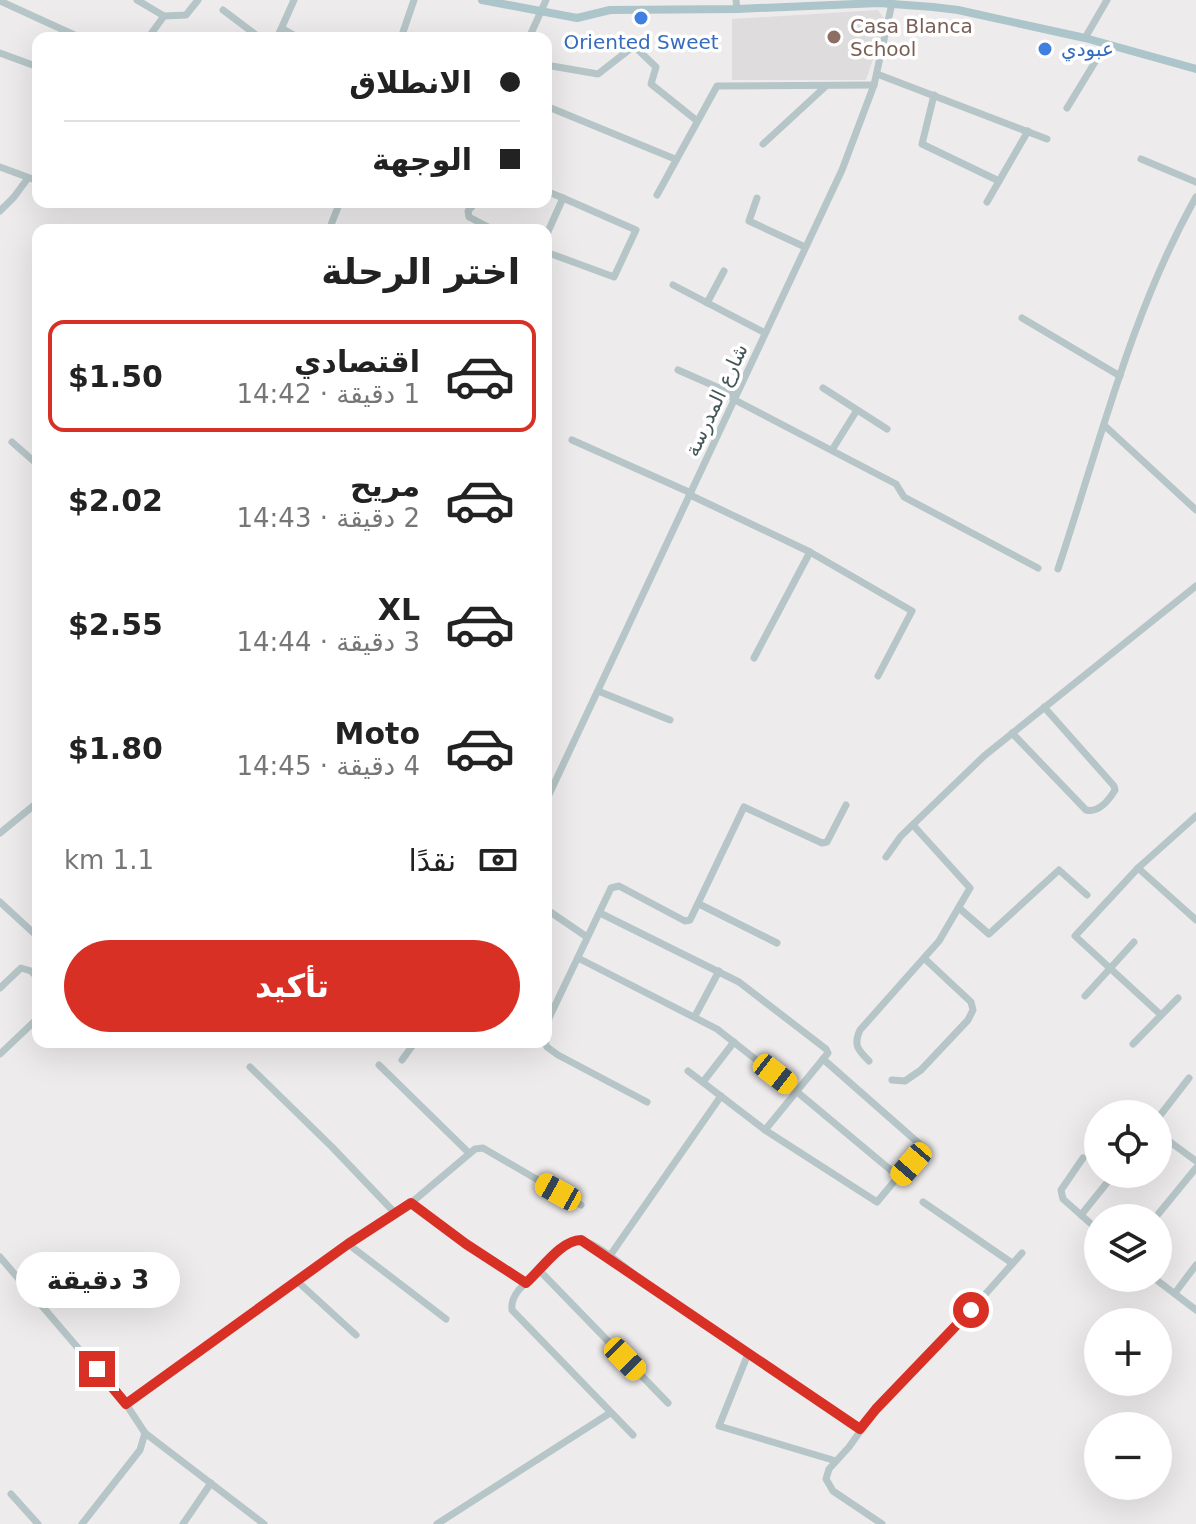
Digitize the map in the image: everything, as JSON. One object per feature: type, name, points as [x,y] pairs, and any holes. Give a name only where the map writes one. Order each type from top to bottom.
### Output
[{"type":"main road","points":[[482,0],[581,18],[605,11],[736,4],[892,3],[958,10],[1085,38],[1196,69]]},
{"type":"street","points":[[137,0],[164,16],[186,15],[198,0]]},
{"type":"street","points":[[281,32],[294,0]]},
{"type":"street","points":[[403,32],[414,0]]},
{"type":"street","points":[[532,32],[546,0]]},
{"type":"street","points":[[656,10],[660,0]]},
{"type":"street","points":[[1085,38],[1107,0]]},
{"type":"street","points":[[0,1],[68,32]]},
{"type":"street","name":"شارع المدرسة","points":[[552,788],[842,170],[874,85],[892,3]]},
{"type":"street","points":[[223,10],[252,32]]},
{"type":"street","points":[[152,32],[164,16]]},
{"type":"street","points":[[283,29],[288,32]]},
{"type":"street","points":[[1067,108],[1106,44]]},
{"type":"street","points":[[552,66],[598,74],[634,46],[656,67],[651,84],[696,120]]},
{"type":"street","points":[[0,53],[32,65]]},
{"type":"street","points":[[877,74],[1047,139]]},
{"type":"street","points":[[657,195],[717,86],[874,85]]},
{"type":"street","points":[[763,144],[826,86]]},
{"type":"street","points":[[934,95],[922,144],[999,181]]},
{"type":"street","points":[[552,108],[675,159]]},
{"type":"street","points":[[987,202],[1028,131]]},
{"type":"street","points":[[1141,159],[1196,182]]},
{"type":"street","points":[[0,167],[32,179]]},
{"type":"street","points":[[0,211],[28,178]]},
{"type":"street","points":[[552,193],[636,230],[614,277],[552,254]]},
{"type":"street","points":[[1058,569],[1152,286],[1196,197]]},
{"type":"street","points":[[551,224],[563,198]]},
{"type":"street","points":[[757,198],[749,221],[805,247]]},
{"type":"street","points":[[471,208],[469,217],[482,224]]},
{"type":"street","points":[[707,303],[724,271]]},
{"type":"street","points":[[673,285],[765,333]]},
{"type":"street","points":[[1022,318],[1120,376]]},
{"type":"street","points":[[678,370],[896,484],[904,497],[1038,568]]},
{"type":"street","points":[[823,388],[887,429]]},
{"type":"street","points":[[832,450],[857,410]]},
{"type":"street","points":[[1105,426],[1196,510]]},
{"type":"street","points":[[572,440],[810,552],[912,611],[878,676]]},
{"type":"street","points":[[12,442],[32,460]]},
{"type":"street","points":[[754,658],[810,552]]},
{"type":"street","points":[[886,857],[913,825],[984,756],[1196,586]]},
{"type":"street","points":[[598,691],[670,720]]},
{"type":"street","points":[[1012,733],[1086,810],[1097,810],[1104,805],[1115,790],[1114,786],[1044,707]]},
{"type":"street","points":[[552,1012],[614,886],[685,921],[693,916],[744,807],[822,843],[831,837],[846,805]]},
{"type":"street","points":[[0,833],[32,807]]},
{"type":"street","points":[[1161,1015],[1075,936],[1138,868],[1196,816]]},
{"type":"street","points":[[869,1061],[857,1050],[860,1030],[925,959],[968,893],[968,883],[913,825]]},
{"type":"street","points":[[1138,868],[1196,920]]},
{"type":"street","points":[[959,908],[989,934],[1059,870],[1087,895]]},
{"type":"street","points":[[0,902],[32,931]]},
{"type":"street","points":[[699,904],[777,943]]},
{"type":"street","points":[[552,913],[587,937]]},
{"type":"street","points":[[600,913],[719,971],[754,992],[823,1046],[828,1053],[765,1130]]},
{"type":"street","points":[[1085,996],[1134,942]]},
{"type":"street","points":[[578,958],[695,1016],[734,1042],[899,1177]]},
{"type":"street","points":[[892,1080],[905,1081],[921,1070],[968,1020],[973,1010],[971,1002],[925,959]]},
{"type":"street","points":[[0,988],[21,968],[32,972]]},
{"type":"street","points":[[695,1016],[719,971]]},
{"type":"street","points":[[1133,1044],[1178,998]]},
{"type":"street","points":[[0,1054],[32,1024]]},
{"type":"street","points":[[703,1082],[734,1042]]},
{"type":"street","points":[[402,1060],[411,1048]]},
{"type":"street","points":[[548,1048],[647,1102]]},
{"type":"street","points":[[688,1071],[765,1130],[873,1200],[881,1199],[922,1151],[921,1143],[823,1059]]},
{"type":"street","points":[[379,1065],[469,1153]]},
{"type":"street","points":[[250,1067],[395,1213]]},
{"type":"street","points":[[1172,1100],[1189,1078]]},
{"type":"street","points":[[609,1257],[721,1096]]},
{"type":"street","points":[[1172,1143],[1196,1161]]},
{"type":"street","points":[[126,1404],[348,1244],[411,1203],[479,1147],[581,1205]]},
{"type":"street","points":[[1083,1158],[1060,1194],[1084,1218]]},
{"type":"street","points":[[1166,1204],[1196,1168]]},
{"type":"street","points":[[1081,1215],[1103,1188]]},
{"type":"street","points":[[923,1202],[1012,1263]]},
{"type":"street","points":[[411,1203],[526,1283]]},
{"type":"street","points":[[633,1435],[512,1310],[513,1298],[526,1283],[564,1247],[576,1240],[609,1257],[860,1429]]},
{"type":"street","points":[[348,1244],[446,1319]]},
{"type":"street","points":[[882,1524],[828,1484],[827,1474],[876,1409],[1022,1253]]},
{"type":"street","points":[[0,1257],[126,1404],[145,1433],[211,1483],[250,1520],[264,1524]]},
{"type":"street","points":[[1175,1293],[1196,1265]]},
{"type":"street","points":[[540,1271],[668,1403]]},
{"type":"street","points":[[297,1281],[356,1335]]},
{"type":"street","points":[[1172,1291],[1196,1310]]},
{"type":"street","points":[[748,1354],[719,1426],[836,1461]]},
{"type":"street","points":[[437,1524],[610,1413]]},
{"type":"street","points":[[82,1524],[140,1450],[145,1433]]},
{"type":"street","points":[[183,1524],[211,1483]]},
{"type":"street","points":[[11,1494],[38,1524]]},
{"type":"shaded area","points":[[878,10],[886,21],[866,80],[732,80],[732,19]]},
{"type":"place","name":"Oriented Sweet","points":[[641,18]]},
{"type":"place","name":"Casa Blanca School","points":[[834,37]]},
{"type":"place","name":"عبودي","points":[[1045,49]]},
{"type":"route","points":[[97,1369],[126,1404],[348,1244],[411,1203],[526,1283],[564,1247],[581,1240],[860,1429],[971,1310]]}]
